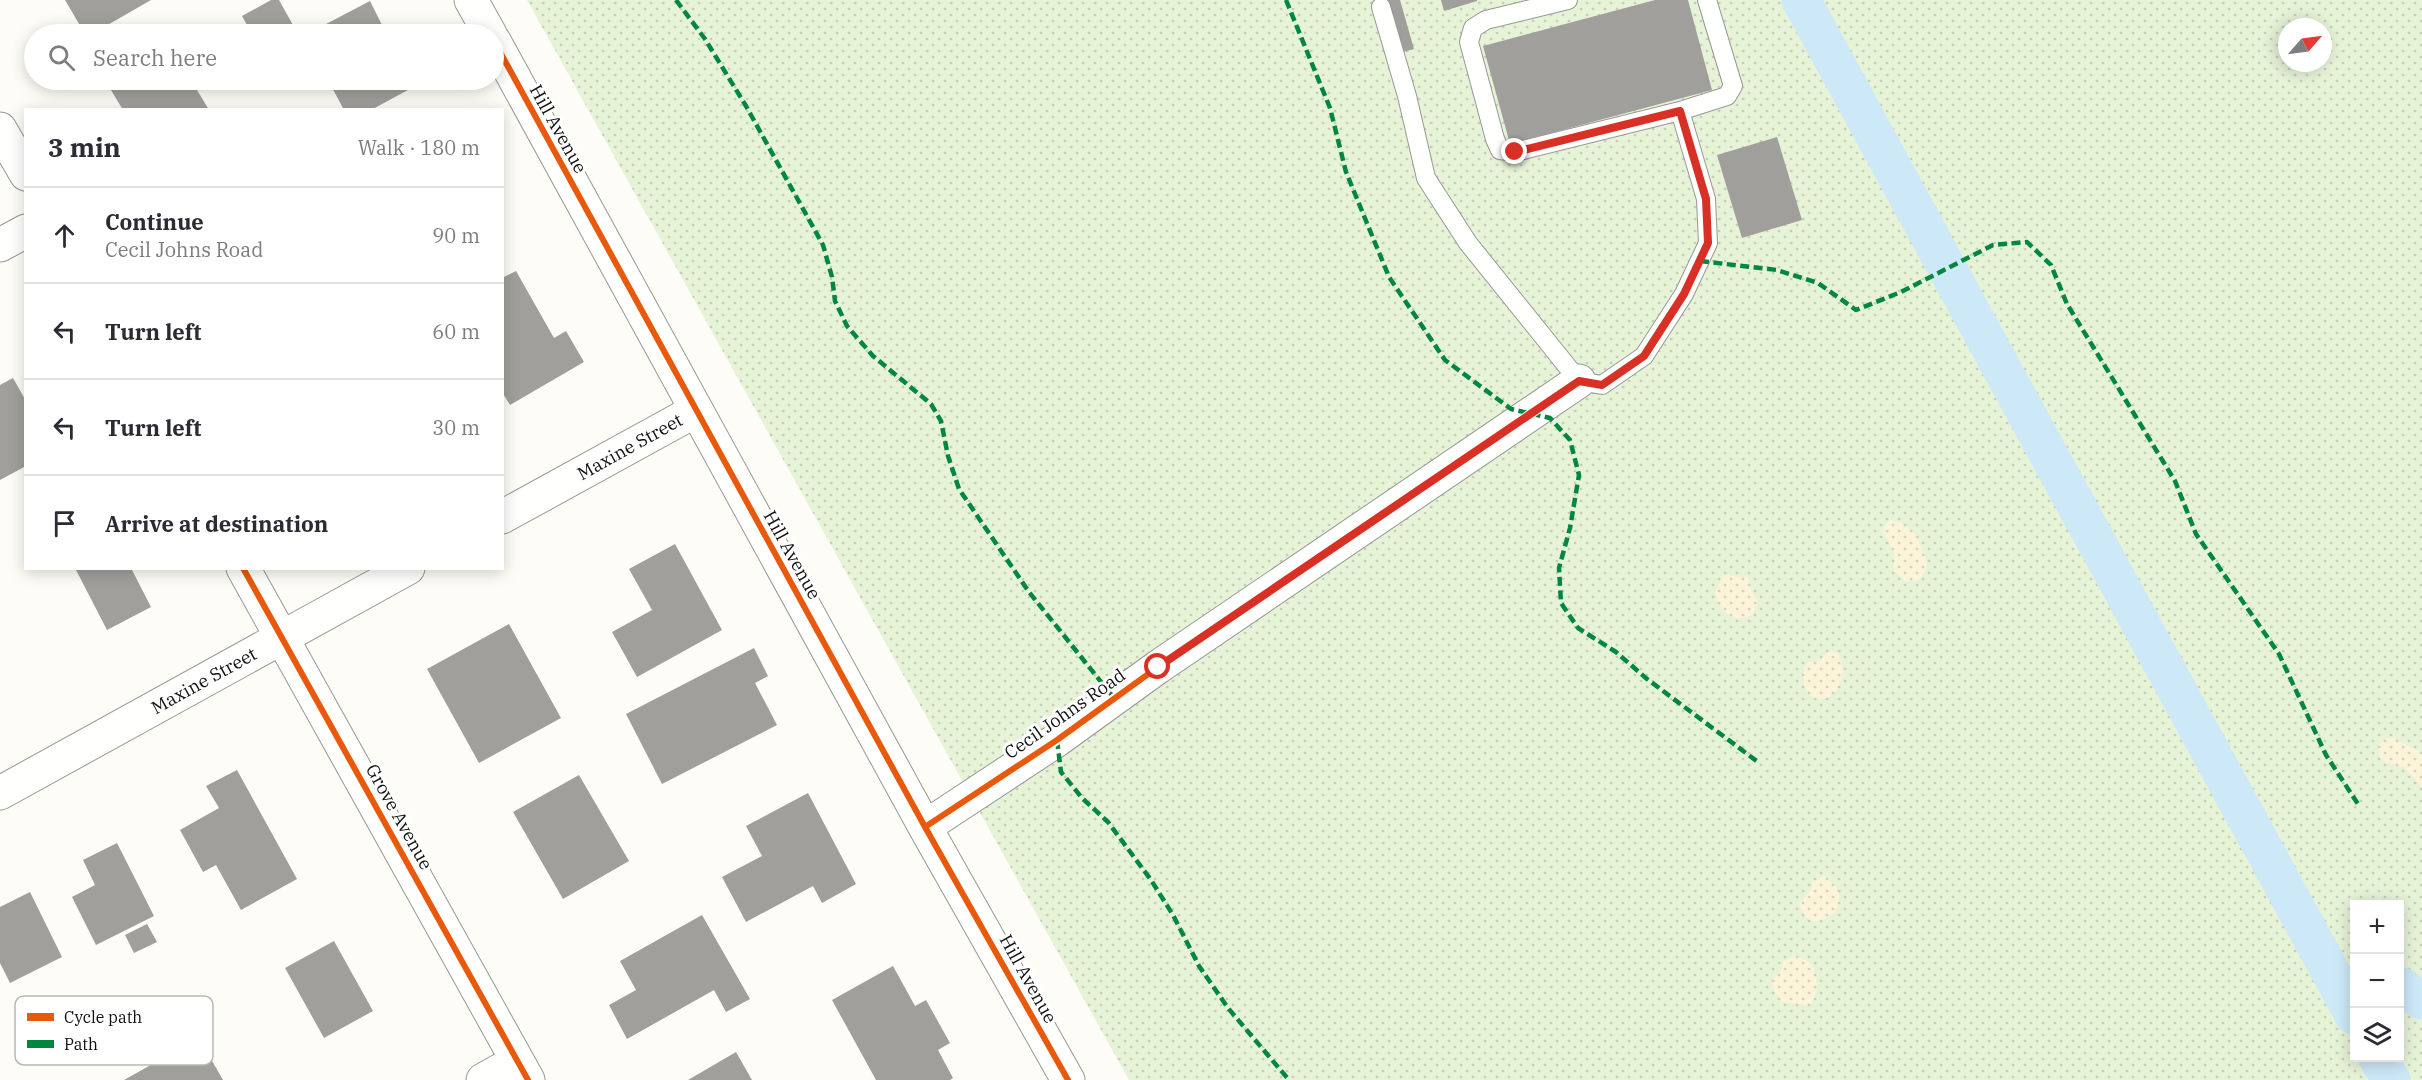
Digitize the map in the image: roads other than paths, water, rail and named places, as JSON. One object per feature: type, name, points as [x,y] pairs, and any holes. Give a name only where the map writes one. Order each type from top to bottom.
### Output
[{"type":"street","points":[[471,0],[484,24]]},
{"type":"street","name":"Hill Avenue","points":[[504,60],[925,827],[1068,1080]]},
{"type":"street","points":[[0,129],[24,171]]},
{"type":"street","points":[[0,245],[24,232]]},
{"type":"street","name":"Cecil Johns Road","points":[[925,827],[1057,740],[1158,667],[1579,381]]},
{"type":"street","name":"Maxine Street","points":[[504,516],[695,411]]},
{"type":"street","name":"Grove Avenue","points":[[244,570],[522,1070]]},
{"type":"street","name":"Maxine Street","points":[[0,793],[404,570]]},
{"type":"street","points":[[483,1080],[522,1070]]},
{"type":"lane","points":[[1568,0],[1486,20],[1473,28],[1469,42],[1500,150],[1515,152],[1680,111],[1727,96],[1733,87],[1707,0]]},
{"type":"lane","points":[[1381,7],[1407,96],[1426,178],[1468,243],[1579,381],[1602,385],[1644,356],[1684,294],[1708,243],[1706,199],[1680,111]]},
{"type":"waterway","points":[[1801,0],[2350,1008]]},
{"type":"waterway","points":[[2404,989],[2422,1000]]},
{"type":"waterway","points":[[2380,1062],[2391,1080]]}]
